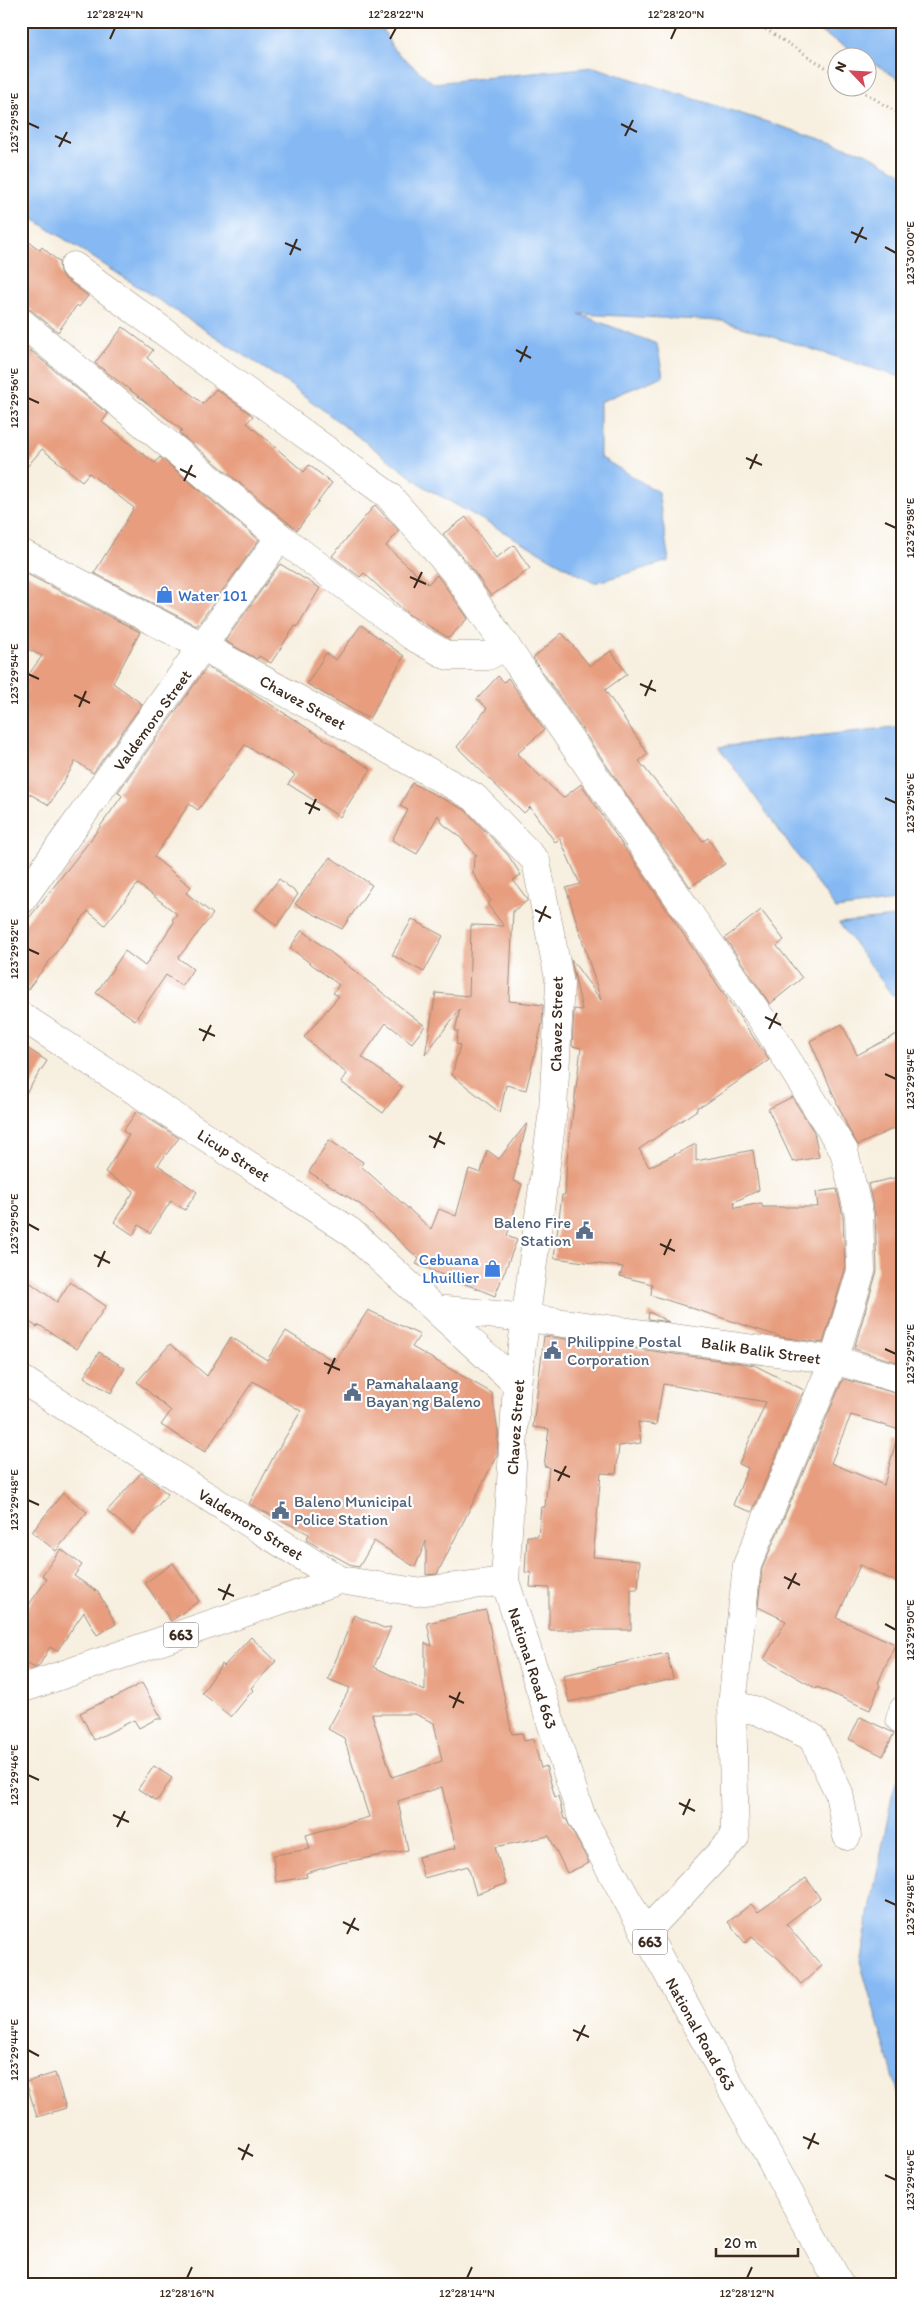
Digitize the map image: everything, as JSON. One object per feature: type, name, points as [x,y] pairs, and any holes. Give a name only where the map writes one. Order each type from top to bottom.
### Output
[{"type":"street","points":[[74,266],[388,495],[455,572],[765,1024],[844,1151],[860,1215],[861,1271],[834,1360],[747,1565],[732,1705],[736,1837],[645,1933]]},
{"type":"street","points":[[21,322],[280,537],[412,636],[448,656],[488,656],[506,646]]},
{"type":"street","name":"Valdemoro Street","points":[[21,901],[204,647],[280,537]]},
{"type":"street","name":"Chavez Street","points":[[21,553],[204,647],[474,797],[536,861],[560,984],[553,1110],[518,1384],[506,1581]]},
{"type":"street","name":"Licup Street","points":[[21,1016],[351,1232],[518,1384]]},
{"type":"street","points":[[436,1310],[527,1318]]},
{"type":"street","name":"Balik Balik Street","points":[[527,1318],[834,1360],[903,1380]]},
{"type":"street","name":"Valdemoro Street","points":[[21,1379],[340,1580],[416,1592],[506,1581]]},
{"type":"street","name":"663","points":[[21,1689],[340,1580]]},
{"type":"street","name":"National Road 663","points":[[506,1581],[582,1818],[840,2285]]},
{"type":"street","points":[[732,1705],[758,1711],[812,1737],[839,1793],[847,1836]]},
{"type":"path","points":[[753,21],[826,68]]},
{"type":"path","points":[[873,98],[903,116]]},
{"type":"water","points":[[21,21],[379,21],[393,49],[433,83],[594,67],[868,154],[903,174],[903,378],[722,321],[579,314],[657,344],[663,376],[600,402],[600,457],[658,492],[669,561],[594,583],[426,488],[290,385],[21,211]]},
{"type":"water","points":[[801,21],[903,21],[903,82],[876,64],[876,48],[848,48]]},
{"type":"water","points":[[903,726],[903,900],[836,909],[719,747]]},
{"type":"water","points":[[903,916],[903,993],[892,995],[839,923]]},
{"type":"water","points":[[903,1761],[903,2109],[860,1962],[892,1796]]},
{"type":"building","points":[[21,236],[40,250],[42,247],[59,262],[60,272],[64,278],[88,296],[79,307],[77,305],[58,332],[31,310],[21,307]]},
{"type":"building","points":[[123,327],[153,350],[147,358],[203,404],[216,389],[253,416],[247,423],[304,472],[309,465],[332,483],[297,530],[179,433],[182,430],[95,363]]},
{"type":"building","points":[[21,343],[108,414],[102,422],[155,463],[160,457],[259,540],[197,626],[94,573],[134,508],[89,473],[82,481],[42,449],[21,474]]},
{"type":"building","points":[[375,505],[399,531],[386,546],[428,584],[437,575],[468,618],[449,638],[408,614],[364,573],[360,577],[332,556]]},
{"type":"building","points":[[466,517],[496,558],[514,545],[530,569],[491,596],[468,563],[443,534]]},
{"type":"building","points":[[280,564],[320,588],[297,627],[295,626],[271,663],[259,656],[257,659],[225,641]]},
{"type":"building","points":[[21,571],[140,632],[113,683],[142,704],[93,773],[76,761],[49,805],[21,789],[21,685],[42,656],[21,646]]},
{"type":"building","points":[[361,625],[404,656],[369,719],[307,684],[326,653],[336,660]]},
{"type":"building","points":[[562,633],[590,666],[611,651],[627,674],[605,690],[648,754],[639,761],[703,841],[708,838],[725,864],[690,887],[533,658]]},
{"type":"building","points":[[207,667],[245,688],[371,769],[340,817],[288,784],[295,775],[245,745],[198,810],[189,804],[154,857],[191,887],[186,893],[213,914],[178,958],[193,969],[182,986],[166,975],[135,1020],[96,993],[125,951],[145,966],[174,922],[172,920],[177,914],[138,884],[105,925],[88,911],[21,998],[21,928],[89,842],[122,796],[118,792]]},
{"type":"building","points":[[498,676],[504,682],[508,678],[544,730],[517,754],[563,798],[581,784],[769,1060],[704,1105],[697,1107],[697,1110],[639,1149],[649,1167],[696,1144],[696,1161],[753,1150],[759,1190],[734,1202],[735,1208],[762,1203],[762,1207],[818,1207],[816,1192],[837,1189],[843,1217],[845,1269],[823,1343],[781,1337],[651,1295],[652,1284],[620,1276],[623,1267],[554,1258],[562,1195],[565,1195],[567,1159],[581,1048],[572,1046],[574,1009],[582,1010],[571,959],[601,1000],[566,888],[580,884],[560,839],[555,842],[530,807],[524,813],[457,747],[487,708],[477,699]]},
{"type":"building","points":[[412,783],[465,810],[508,855],[521,875],[513,880],[528,900],[513,911],[509,1001],[543,1005],[542,1024],[526,1090],[506,1085],[500,1113],[452,1075],[460,1045],[456,1044],[458,1031],[455,1031],[460,1009],[425,1055],[436,993],[469,996],[471,925],[504,926],[487,904],[491,901],[473,873],[474,858],[477,856],[458,835],[443,824],[438,815],[417,854],[392,840],[408,810],[400,806]]},
{"type":"building","points":[[330,857],[372,885],[342,929],[295,904]]},
{"type":"building","points":[[279,879],[298,894],[277,926],[256,909]]},
{"type":"building","points":[[761,910],[784,940],[777,946],[802,978],[770,1004],[725,938]]},
{"type":"building","points":[[412,919],[443,936],[424,972],[392,955]]},
{"type":"building","points":[[302,930],[425,1026],[412,1043],[386,1023],[362,1057],[402,1087],[383,1113],[341,1082],[347,1074],[304,1037],[339,996],[333,993],[339,985],[290,948]]},
{"type":"building","points":[[842,1024],[857,1055],[903,1031],[903,1124],[858,1145],[849,1130],[810,1041]]},
{"type":"building","points":[[21,1044],[47,1061],[21,1101]]},
{"type":"building","points":[[792,1097],[814,1132],[819,1157],[793,1162],[768,1109]]},
{"type":"building","points":[[137,1111],[179,1138],[158,1165],[197,1192],[185,1210],[171,1201],[150,1233],[139,1225],[133,1235],[114,1222],[134,1191],[105,1172],[129,1135],[123,1131]]},
{"type":"building","points":[[527,1123],[513,1181],[522,1184],[507,1236],[517,1240],[495,1296],[416,1264],[419,1259],[361,1205],[309,1172],[329,1140],[363,1162],[361,1166],[431,1229],[439,1209],[456,1216],[469,1169],[481,1173],[487,1150],[499,1159]]},
{"type":"building","points":[[903,1176],[903,1364],[854,1349],[877,1271],[875,1214],[868,1184]]},
{"type":"building","points":[[21,1276],[57,1302],[70,1282],[106,1306],[77,1349],[39,1325],[37,1327],[28,1321],[21,1321]]},
{"type":"building","points":[[368,1310],[420,1335],[412,1347],[492,1393],[498,1432],[497,1455],[437,1574],[426,1575],[426,1541],[415,1567],[374,1541],[359,1567],[353,1566],[306,1540],[309,1534],[249,1504],[274,1456],[301,1411],[253,1381],[205,1452],[161,1425],[171,1411],[137,1382],[170,1344],[207,1376],[231,1337],[267,1360],[286,1331],[335,1362]]},
{"type":"building","points":[[649,1312],[669,1322],[648,1319]]},
{"type":"building","points":[[544,1336],[754,1365],[804,1390],[752,1512],[733,1505],[748,1468],[739,1464],[766,1402],[663,1384],[656,1425],[638,1422],[641,1443],[619,1446],[616,1474],[601,1473],[593,1557],[640,1561],[638,1589],[631,1589],[631,1630],[549,1630],[549,1588],[530,1587],[531,1573],[525,1572],[527,1536],[538,1536],[541,1507],[545,1507],[549,1467],[544,1466],[549,1429],[533,1427]]},
{"type":"building","points":[[99,1352],[125,1368],[111,1393],[84,1377]]},
{"type":"building","points":[[843,1379],[903,1395],[903,1431],[851,1415],[831,1463],[884,1485],[896,1441],[903,1442],[903,1585],[860,1565],[837,1618],[895,1644],[878,1683],[880,1685],[870,1710],[817,1687],[817,1689],[764,1659],[786,1621],[758,1607],[762,1569]]},
{"type":"building","points":[[141,1473],[168,1494],[133,1533],[107,1511]]},
{"type":"building","points":[[63,1493],[87,1512],[56,1551],[32,1532]]},
{"type":"building","points":[[61,1549],[82,1565],[74,1576],[98,1592],[116,1624],[97,1635],[84,1612],[57,1651],[50,1647],[39,1666],[35,1668],[21,1660],[21,1616],[47,1579],[42,1575]]},
{"type":"building","points":[[173,1563],[199,1601],[171,1621],[145,1583]]},
{"type":"building","points":[[486,1610],[512,1734],[522,1733],[524,1741],[533,1739],[541,1768],[546,1766],[555,1797],[558,1796],[564,1819],[566,1819],[589,1863],[567,1873],[549,1836],[495,1847],[506,1884],[476,1894],[468,1866],[424,1878],[418,1857],[456,1848],[442,1787],[398,1801],[408,1850],[341,1863],[306,1873],[307,1877],[276,1882],[273,1855],[310,1849],[306,1835],[369,1817],[344,1738],[328,1729],[350,1688],[328,1679],[354,1615],[384,1628],[391,1627],[374,1667],[425,1691],[425,1643],[432,1646],[427,1623]],"holes":[[[372,1714],[415,1714],[434,1723],[442,1761],[392,1777]]]},
{"type":"building","points":[[251,1637],[276,1661],[251,1688],[253,1690],[231,1717],[202,1693],[222,1664],[224,1666]]},
{"type":"building","points":[[667,1653],[673,1679],[569,1702],[563,1675]]},
{"type":"building","points":[[142,1683],[162,1719],[156,1719],[139,1728],[134,1720],[94,1740],[80,1713]]},
{"type":"building","points":[[860,1717],[894,1733],[883,1756],[849,1739]]},
{"type":"building","points":[[154,1766],[172,1778],[157,1801],[138,1789]]},
{"type":"building","points":[[806,1878],[820,1898],[786,1924],[822,1966],[801,1984],[779,1959],[752,1937],[745,1943],[728,1922],[751,1904],[758,1912]]},
{"type":"building","points":[[55,2073],[66,2108],[37,2117],[26,2082]]},
{"type":"place","name":"Water 101","points":[[164,595]]},
{"type":"place","name":"Baleno Fire Station","points":[[585,1231]]},
{"type":"place","name":"Cebuana Lhuillier","points":[[493,1268]]},
{"type":"place","name":"Philippine Postal Corporation","points":[[553,1350]]},
{"type":"place","name":"Pamahalaang Bayan ng Baleno","points":[[352,1392]]},
{"type":"place","name":"Baleno Municipal Police Station","points":[[280,1510]]}]
